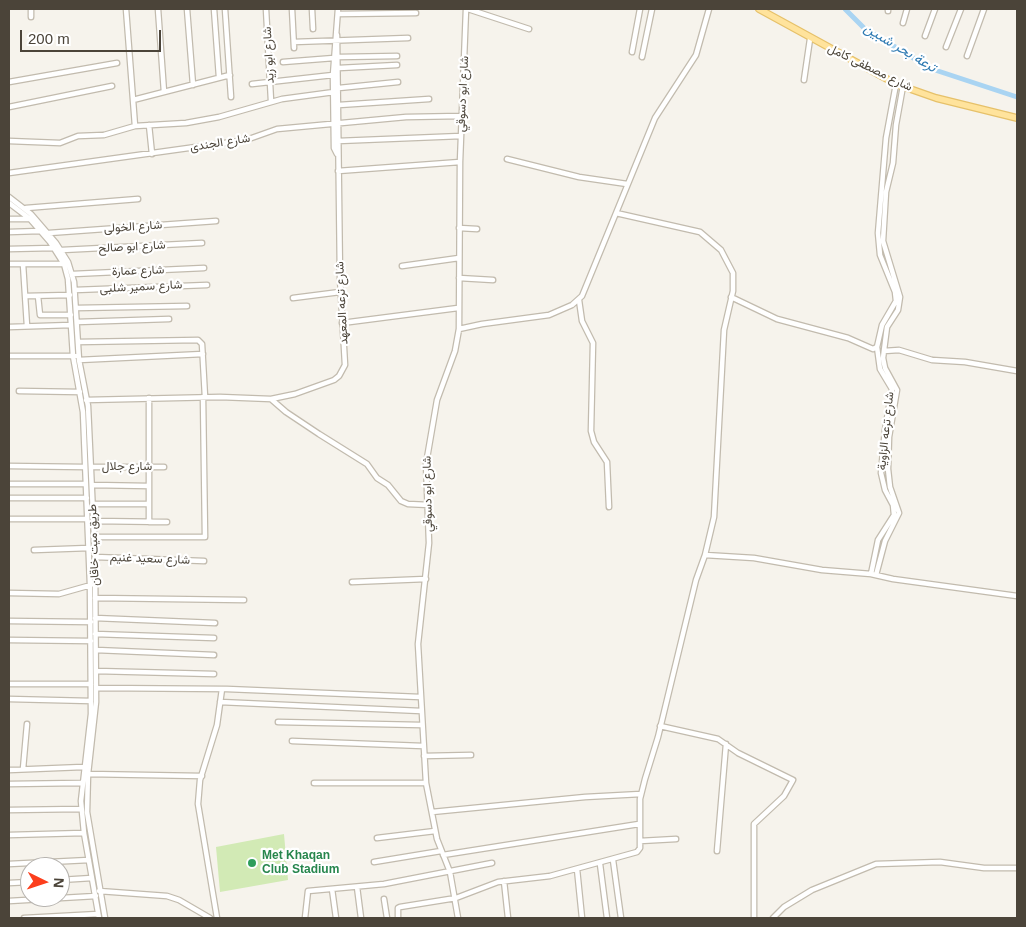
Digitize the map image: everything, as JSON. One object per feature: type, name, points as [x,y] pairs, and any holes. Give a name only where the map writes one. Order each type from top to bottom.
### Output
[{"type":"main road","name":"شارع مصطفى كامل","points":[[759,9],[810,39],[896,84],[936,98],[1017,118]]},
{"type":"street","points":[[31,9],[31,17]]},
{"type":"street","points":[[126,9],[135,126]]},
{"type":"street","points":[[158,9],[164,92]]},
{"type":"street","points":[[187,9],[193,85]]},
{"type":"street","points":[[214,9],[219,77]]},
{"type":"street","points":[[225,9],[231,97]]},
{"type":"street","name":"شارع ابو زيد","points":[[266,9],[271,101]]},
{"type":"street","points":[[292,9],[294,48]]},
{"type":"street","points":[[312,9],[313,29]]},
{"type":"street","points":[[467,9],[529,30]]},
{"type":"street","name":"شارع ابو دسوقي","points":[[458,918],[450,872],[435,831],[426,783],[418,644],[426,580],[429,505],[426,464],[432,423],[455,351],[458,329],[460,162],[467,9]]},
{"type":"street","points":[[632,52],[640,9]]},
{"type":"street","points":[[642,57],[652,9]]},
{"type":"street","points":[[458,329],[549,315],[579,300],[585,291],[655,118],[675,84],[693,62],[709,9]]},
{"type":"street","points":[[903,23],[907,9]]},
{"type":"street","points":[[925,36],[935,9]]},
{"type":"street","points":[[946,47],[961,9]]},
{"type":"street","points":[[967,56],[984,9]]},
{"type":"street","points":[[338,11],[416,13]]},
{"type":"street","name":"شارع ترعه المعهد","points":[[337,156],[334,148],[339,88],[334,75],[338,11]]},
{"type":"street","points":[[294,42],[337,37],[408,38]]},
{"type":"street","points":[[804,80],[810,39]]},
{"type":"street","points":[[283,62],[398,56]]},
{"type":"street","name":"شارع ترعه المعهد","points":[[84,400],[204,397],[271,399],[295,394],[334,380],[339,376],[345,365],[345,358],[340,292],[338,142],[334,92],[339,68],[336,58]]},
{"type":"street","points":[[9,82],[117,63]]},
{"type":"street","points":[[339,68],[397,65]]},
{"type":"street","points":[[133,100],[230,75]]},
{"type":"street","points":[[252,84],[334,75]]},
{"type":"street","points":[[339,88],[398,82]]},
{"type":"street","name":"شارع ترعه الزاوية","points":[[873,574],[878,540],[892,520],[894,510],[884,490],[881,473],[885,430],[892,389],[880,369],[877,347],[882,325],[896,301],[880,255],[878,233],[886,138],[896,84]]},
{"type":"street","points":[[9,107],[112,86]]},
{"type":"street","name":"شارع ترعه الزاوية","points":[[873,574],[885,541],[900,513],[890,487],[888,460],[896,390],[884,364],[884,351],[887,327],[900,302],[898,288],[883,241],[886,192],[894,163],[896,125],[903,86]]},
{"type":"street","points":[[9,140],[60,144],[78,136],[104,135],[135,126],[196,121],[271,101],[334,92]]},
{"type":"street","points":[[339,105],[429,99]]},
{"type":"street","name":"شارع الجندى","points":[[9,174],[246,140],[277,129],[336,122],[406,117],[462,116]]},
{"type":"street","points":[[149,125],[152,154]]},
{"type":"street","points":[[338,142],[461,136]]},
{"type":"street","points":[[507,160],[579,177],[627,184]]},
{"type":"street","points":[[338,171],[460,162]]},
{"type":"street","name":"طريق ميت خاقان","points":[[9,196],[26,208],[49,233],[62,250],[72,274],[75,290],[80,392],[84,400]]},
{"type":"street","points":[[26,208],[138,199]]},
{"type":"street","name":"طريق ميت خاقان","points":[[9,203],[30,219],[54,248],[64,264],[70,295],[72,325],[84,400],[88,467],[92,485],[94,521],[95,557],[93,585],[96,688],[94,731],[88,774],[88,824],[105,918]]},
{"type":"street","points":[[398,918],[398,908],[400,907],[456,898],[481,886],[504,881],[540,878],[600,864],[637,852],[640,841],[641,794],[714,517],[724,330],[734,282],[733,273],[721,250],[700,232],[616,213]]},
{"type":"street","points":[[9,219],[30,219]]},
{"type":"street","name":"شارع الخولى","points":[[49,233],[216,221]]},
{"type":"street","points":[[459,228],[477,229]]},
{"type":"street","points":[[9,232],[40,231]]},
{"type":"street","name":"شارع ابو صالح","points":[[62,250],[202,243]]},
{"type":"street","points":[[9,248],[54,248]]},
{"type":"street","points":[[402,266],[459,258]]},
{"type":"street","points":[[9,264],[64,264]]},
{"type":"street","points":[[23,264],[27,326]]},
{"type":"street","name":"شارع عمارة","points":[[72,274],[204,268]]},
{"type":"street","points":[[459,278],[493,280]]},
{"type":"street","name":"شارع سمير شلبى","points":[[75,290],[207,284]]},
{"type":"street","points":[[293,298],[340,292]]},
{"type":"street","points":[[25,296],[70,295]]},
{"type":"street","points":[[38,296],[40,316],[71,315]]},
{"type":"street","points":[[731,297],[777,319],[848,338],[873,349],[877,347]]},
{"type":"street","points":[[579,300],[582,321],[592,343],[592,431],[594,442],[607,462],[609,508]]},
{"type":"street","points":[[76,308],[187,306]]},
{"type":"street","points":[[342,323],[458,308]]},
{"type":"street","points":[[77,322],[169,319]]},
{"type":"street","points":[[9,327],[72,325]]},
{"type":"street","points":[[78,342],[196,339],[202,344],[203,354],[205,536],[201,539],[94,537]]},
{"type":"street","points":[[884,351],[899,350],[937,361],[965,362],[1017,371]]},
{"type":"street","points":[[9,356],[77,357],[203,354]]},
{"type":"street","points":[[19,391],[80,392]]},
{"type":"street","points":[[149,522],[150,398]]},
{"type":"street","points":[[271,399],[318,434],[367,464],[377,478],[388,485],[401,501],[408,504],[429,505]]},
{"type":"street","name":"شارع جلال","points":[[9,466],[164,467]]},
{"type":"street","name":"طريق ميت خاقان","points":[[88,467],[86,484],[87,519],[95,598],[91,641],[92,684],[88,741],[81,783],[84,833],[99,916]]},
{"type":"street","points":[[9,484],[86,484]]},
{"type":"street","points":[[92,485],[149,486]]},
{"type":"street","points":[[9,498],[86,498]]},
{"type":"street","points":[[93,504],[149,504]]},
{"type":"street","points":[[9,519],[87,519]]},
{"type":"street","points":[[94,521],[166,522]]},
{"type":"street","points":[[34,550],[89,548]]},
{"type":"street","points":[[705,554],[754,558],[822,570],[873,574],[1017,596]]},
{"type":"street","name":"شارع سعيد غنيم","points":[[95,557],[204,561]]},
{"type":"street","points":[[352,582],[426,580]]},
{"type":"street","points":[[9,593],[59,594],[93,585]]},
{"type":"street","points":[[95,598],[244,600]]},
{"type":"street","points":[[9,622],[94,620],[215,624]]},
{"type":"street","points":[[95,634],[214,638]]},
{"type":"street","points":[[9,640],[91,641]]},
{"type":"street","points":[[96,650],[214,655]]},
{"type":"street","points":[[96,671],[214,674]]},
{"type":"street","points":[[9,684],[92,684]]},
{"type":"street","points":[[96,688],[222,689],[420,697]]},
{"type":"street","points":[[217,918],[199,816],[198,792],[217,725],[222,689]]},
{"type":"street","points":[[9,699],[91,701]]},
{"type":"street","points":[[220,702],[421,711]]},
{"type":"street","points":[[278,722],[422,725]]},
{"type":"street","points":[[23,769],[27,724]]},
{"type":"street","points":[[660,726],[718,739],[738,753],[793,780],[784,796],[754,824],[754,918]]},
{"type":"street","points":[[292,741],[423,746]]},
{"type":"street","points":[[717,851],[726,744]]},
{"type":"street","points":[[424,756],[471,755]]},
{"type":"street","points":[[9,770],[83,767]]},
{"type":"street","points":[[88,774],[202,776]]},
{"type":"street","points":[[9,784],[81,783]]},
{"type":"street","points":[[314,783],[426,783]]},
{"type":"street","points":[[432,812],[585,797],[641,794]]},
{"type":"street","points":[[9,810],[82,809]]},
{"type":"street","points":[[374,862],[639,824]]},
{"type":"street","points":[[377,838],[435,831]]},
{"type":"street","points":[[9,835],[84,833]]},
{"type":"street","points":[[640,841],[676,839]]},
{"type":"street","points":[[9,864],[89,860]]},
{"type":"street","points":[[614,860],[621,918]]},
{"type":"street","points":[[773,918],[784,907],[812,890],[876,864],[948,862],[984,868],[1017,868]]},
{"type":"street","points":[[305,918],[306,893],[450,872],[492,863]]},
{"type":"street","points":[[600,864],[607,918]]},
{"type":"street","points":[[577,869],[582,918]]},
{"type":"street","points":[[70,879],[92,878]]},
{"type":"street","points":[[504,881],[508,918]]},
{"type":"street","points":[[356,887],[361,918]]},
{"type":"street","points":[[332,889],[336,918]]},
{"type":"street","points":[[9,901],[101,891],[168,896],[180,900],[210,918]]},
{"type":"street","points":[[384,899],[387,918]]},
{"type":"street","points":[[24,918],[99,916]]},
{"type":"green space","name":"Met Khaqan Club Stadium","points":[[284,834],[288,880],[220,892],[216,847]]},
{"type":"waterway","name":"ترعة بحر شبين","points":[[845,9],[865,29],[932,69],[1017,97]]},
{"type":"place","name":"Met Khaqan Club Stadium","points":[[252,863]]}]
